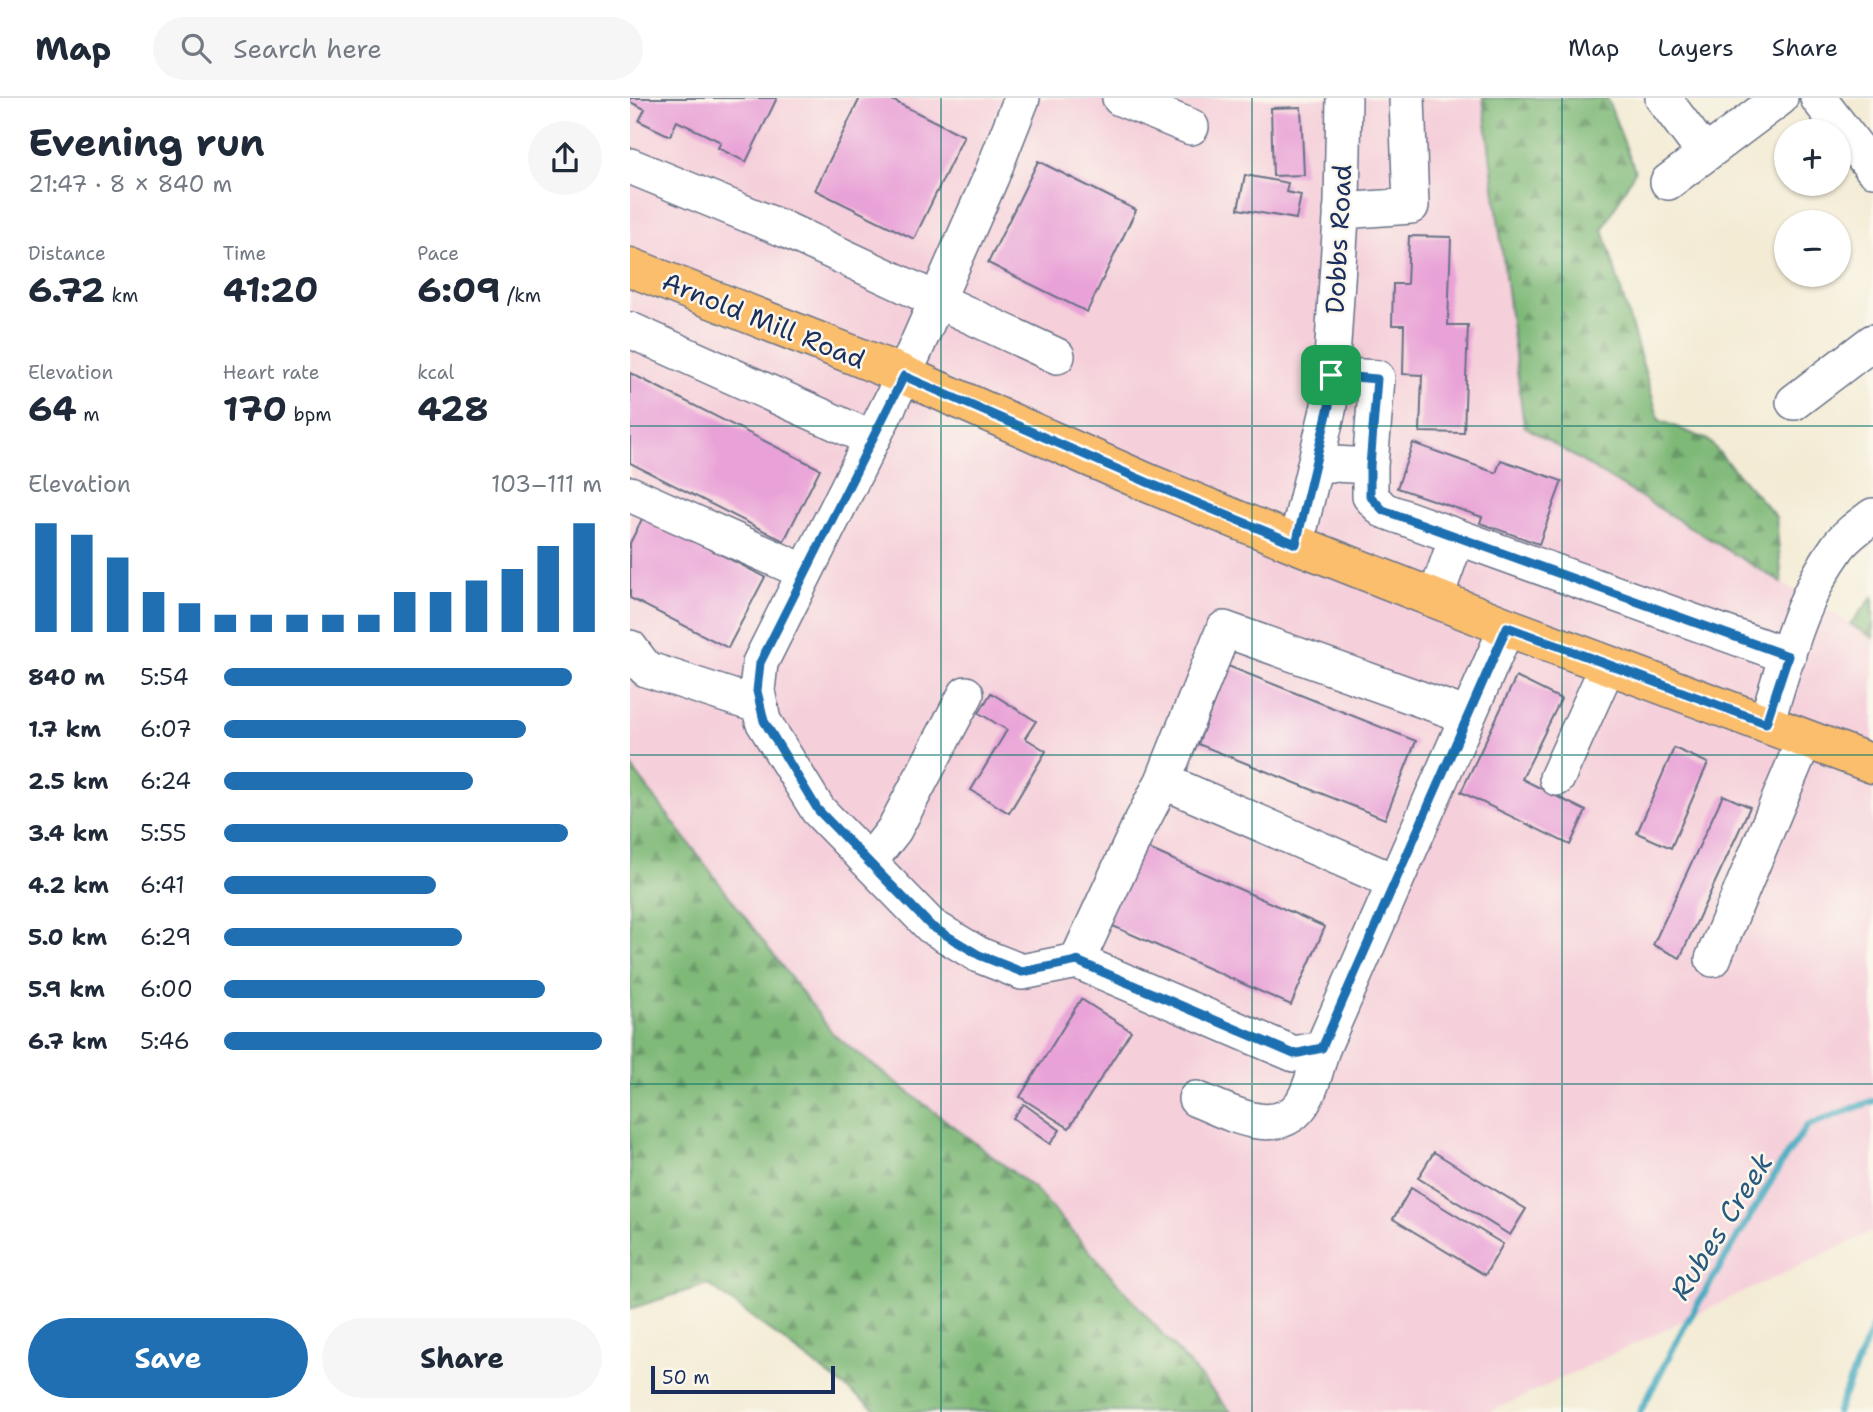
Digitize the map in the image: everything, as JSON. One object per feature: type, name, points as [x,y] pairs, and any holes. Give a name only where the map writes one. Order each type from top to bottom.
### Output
[{"type":"main road","name":"Arnold Mill Road","points":[[630,267],[904,376],[1296,544],[1507,627],[1873,764]]},
{"type":"street","points":[[1120,98],[1191,127]]},
{"type":"street","name":"Dobbs Road","points":[[1296,544],[1329,406],[1341,211],[1344,98]]},
{"type":"street","points":[[1341,211],[1411,206],[1407,98]]},
{"type":"street","points":[[1663,98],[1705,154]]},
{"type":"street","points":[[1668,182],[1780,98]]},
{"type":"street","points":[[1818,98],[1873,169]]},
{"type":"street","points":[[1017,100],[991,177],[904,376],[760,663],[757,691],[764,721],[818,810],[931,926],[979,955],[1022,972],[1077,961],[1294,1054],[1322,1048]]},
{"type":"street","points":[[630,166],[786,230],[1057,356]]},
{"type":"street","points":[[630,331],[872,439]]},
{"type":"street","points":[[1794,402],[1873,342]]},
{"type":"street","points":[[1331,375],[1377,379],[1370,496],[1383,510],[1788,656]]},
{"type":"street","points":[[1316,463],[1370,466]]},
{"type":"street","points":[[630,495],[806,572]]},
{"type":"street","points":[[1766,723],[1799,621],[1819,579],[1838,546],[1873,516]]},
{"type":"street","points":[[1435,599],[1457,537]]},
{"type":"street","points":[[1196,1099],[1253,1121],[1281,1122],[1300,1107],[1322,1048],[1507,627]]},
{"type":"street","points":[[1077,961],[1163,781],[1224,629],[1468,716]]},
{"type":"street","points":[[630,648],[646,669],[760,706]]},
{"type":"street","points":[[1557,778],[1608,665]]},
{"type":"street","points":[[869,862],[894,830],[965,694]]},
{"type":"street","points":[[1713,959],[1805,738]]},
{"type":"street","points":[[1163,781],[1395,882]]},
{"type":"shaded area","points":[[630,98],[1483,98],[1524,426],[1873,638],[1873,1231],[1490,1412],[1231,1412],[1035,1189],[834,1035],[630,765]]},
{"type":"green space","points":[[1483,98],[1607,98],[1635,171],[1603,229],[1659,420],[1708,440],[1776,517],[1782,583],[1524,426]]},
{"type":"green space","points":[[1873,597],[1873,638],[1850,624]]},
{"type":"green space","points":[[630,765],[834,1035],[1035,1189],[1231,1412],[878,1412],[708,1284],[630,1309]]},
{"type":"building","points":[[630,98],[777,98],[746,162],[718,148],[721,142],[677,121],[670,136],[639,121],[645,109],[630,102]]},
{"type":"building","points":[[860,98],[888,98],[964,136],[914,239],[815,190]]},
{"type":"building","points":[[1301,107],[1304,175],[1273,176],[1271,108]]},
{"type":"building","points":[[1038,161],[1136,210],[1087,312],[988,263]]},
{"type":"building","points":[[1245,175],[1288,183],[1286,192],[1301,195],[1296,219],[1238,209]]},
{"type":"building","points":[[1409,236],[1451,237],[1448,325],[1468,325],[1464,433],[1420,432],[1422,375],[1403,374],[1404,325],[1392,325],[1393,284],[1407,284]]},
{"type":"building","points":[[630,373],[820,469],[784,541],[630,463]]},
{"type":"building","points":[[1413,443],[1496,473],[1501,460],[1562,481],[1539,544],[1480,523],[1482,517],[1397,488]]},
{"type":"building","points":[[644,515],[765,577],[728,648],[630,598],[630,543]]},
{"type":"building","points":[[1228,666],[1416,741],[1385,819],[1198,744]]},
{"type":"building","points":[[1516,677],[1561,699],[1522,779],[1586,811],[1570,845],[1461,792]]},
{"type":"building","points":[[991,693],[1036,721],[1025,738],[1046,751],[1009,813],[971,790],[1007,730],[979,713]]},
{"type":"building","points":[[1674,748],[1708,763],[1671,848],[1637,833]]},
{"type":"building","points":[[1723,795],[1750,807],[1680,958],[1653,945]]},
{"type":"building","points":[[1140,845],[1325,927],[1291,1005],[1106,923]]},
{"type":"building","points":[[1081,999],[1131,1031],[1069,1128],[1020,1097]]},
{"type":"building","points":[[1024,1104],[1060,1130],[1050,1144],[1013,1118]]},
{"type":"building","points":[[1434,1152],[1526,1209],[1510,1235],[1418,1178]]},
{"type":"building","points":[[1411,1188],[1503,1244],[1485,1275],[1393,1219]]},
{"type":"waterway","name":"Rubes Creek","points":[[1640,1412],[1683,1329],[1784,1159],[1808,1125],[1873,1101]]},
{"type":"waterway","points":[[1837,1412],[1873,1326]]},
{"type":"route","points":[[1331,375],[1377,379],[1370,496],[1383,510],[1788,656],[1766,723],[1507,627],[1322,1048],[1294,1054],[1077,961],[1022,972],[979,955],[931,926],[818,810],[764,721],[757,691],[760,663],[904,376],[1296,544],[1329,406],[1331,375]]}]
